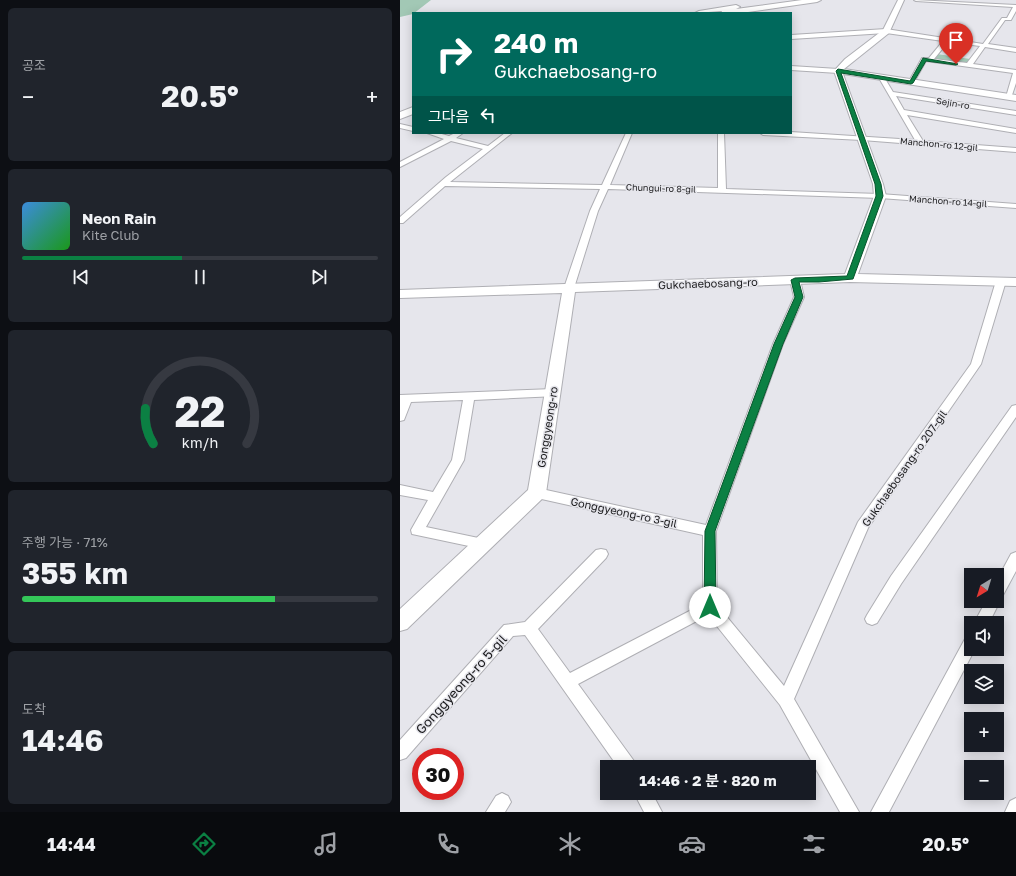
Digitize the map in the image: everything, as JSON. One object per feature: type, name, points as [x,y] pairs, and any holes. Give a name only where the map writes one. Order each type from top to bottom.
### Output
[{"type":"main road","points":[[775,6],[765,5],[784,0]]},
{"type":"main road","points":[[706,12],[784,0]]},
{"type":"main road","points":[[732,12],[817,0]]},
{"type":"main road","points":[[400,123],[412,111]]},
{"type":"main road","points":[[400,123],[412,120]]},
{"type":"street","points":[[792,68],[838,71],[848,61],[886,31],[901,0]]},
{"type":"street","points":[[916,0],[1016,6],[1009,19],[1004,19],[969,65]]},
{"type":"street","points":[[792,37],[886,31],[946,41],[1016,50]]},
{"type":"street","points":[[911,83],[927,60],[946,41]]},
{"type":"street","points":[[927,60],[1016,72],[1013,98]]},
{"type":"street","points":[[838,71],[878,184],[880,196],[850,278]]},
{"type":"street","name":"Sejin-ro","points":[[838,71],[1013,98]]},
{"type":"street","points":[[882,78],[920,142]]},
{"type":"street","name":"Sejin-ro","points":[[890,93],[1016,113]]},
{"type":"street","points":[[902,112],[1016,130]]},
{"type":"street","points":[[400,123],[412,129]]},
{"type":"street","points":[[434,134],[487,148]]},
{"type":"street","points":[[400,165],[458,134]]},
{"type":"street","points":[[400,221],[487,148],[507,134]]},
{"type":"street","points":[[569,288],[594,211],[629,134]]},
{"type":"street","points":[[721,134],[722,191]]},
{"type":"street","name":"Manchon-ro 12-gil","points":[[783,134],[862,138],[1016,150]]},
{"type":"street","name":"Chungui-ro 8-gil","points":[[443,184],[605,186],[880,196]]},
{"type":"street","name":"Manchon-ro 14-gil","points":[[880,196],[1016,206]]},
{"type":"street","name":"Gukchaebosang-ro","points":[[400,294],[850,278],[1016,282]]},
{"type":"street","points":[[795,280],[799,297],[778,344],[710,531],[710,607],[786,700],[850,812]]},
{"type":"street","name":"Gukchaebosang-ro 207-gil","points":[[786,700],[863,526],[976,364],[1000,282]]},
{"type":"street","name":"Gonggyeong-ro","points":[[537,494],[569,288]]},
{"type":"street","points":[[400,417],[403,398],[553,393]]},
{"type":"street","points":[[470,396],[458,460],[417,530],[484,544]]},
{"type":"street","points":[[872,619],[896,580],[1016,409]]},
{"type":"street","points":[[400,490],[437,497]]},
{"type":"street","points":[[403,615],[484,544],[537,494]]},
{"type":"street","name":"Gonggyeong-ro 3-gil","points":[[537,494],[710,531]]},
{"type":"street","points":[[601,554],[529,628],[623,760]]},
{"type":"street","points":[[1004,586],[1011,578],[1016,558]]},
{"type":"street","points":[[568,682],[710,607]]},
{"type":"street","name":"Gonggyeong-ro 5-gil","points":[[400,752],[509,630],[529,628]]},
{"type":"street","points":[[880,812],[964,655]]},
{"type":"street","points":[[647,800],[653,812]]},
{"type":"street","points":[[1014,812],[1016,807]]},
{"type":"green space","points":[[400,0],[431,0],[416,12],[412,12],[412,14],[400,17]]},
{"type":"green space","points":[[937,54],[970,59],[966,64],[933,60]]},
{"type":"route","points":[[710,607],[710,531],[778,344],[799,297],[795,280],[850,278],[880,196],[878,184],[838,71],[911,83],[924,59],[956,64]]}]
